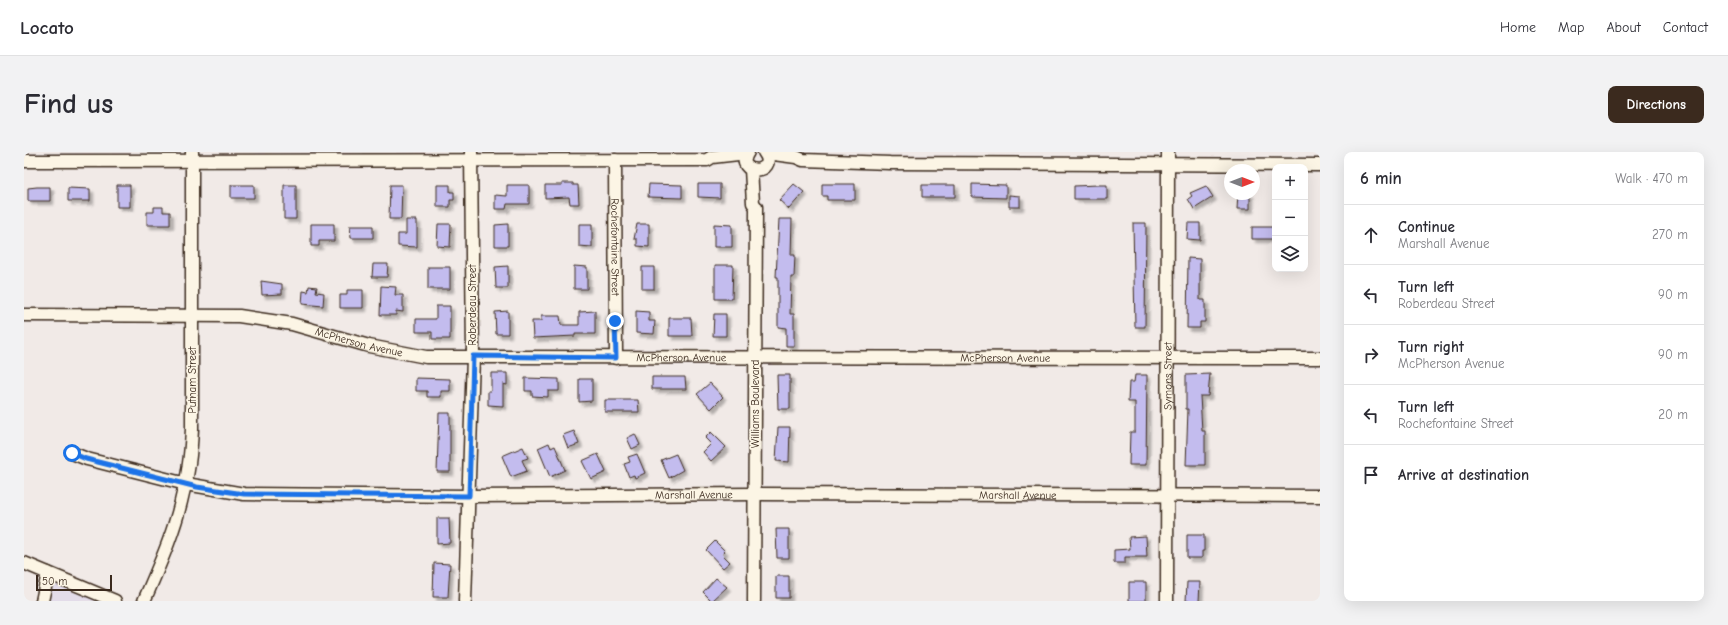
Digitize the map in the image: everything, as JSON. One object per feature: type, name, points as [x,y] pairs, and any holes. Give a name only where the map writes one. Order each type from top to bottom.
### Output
[{"type":"street","name":"Symons Street","points":[[1167,601],[1168,152]]},
{"type":"street","points":[[765,153],[803,160],[890,157],[1039,158],[1168,165],[1320,165]]},
{"type":"street","name":"Williams Boulevard","points":[[754,601],[756,207],[760,202],[753,163],[768,160],[765,153]]},
{"type":"street","points":[[24,161],[64,156],[471,156],[616,160],[707,160],[711,164],[778,164],[796,163],[803,160]]},
{"type":"street","name":"Putnam Street","points":[[144,601],[173,528],[186,484],[192,429],[192,156]]},
{"type":"street","name":"Roberdeau Street","points":[[465,601],[473,356],[471,156]]},
{"type":"street","name":"Rochefontaine Street","points":[[616,160],[616,358]]},
{"type":"street","name":"McPherson Avenue","points":[[24,315],[239,316],[270,320],[395,352],[426,357],[473,356],[616,358],[755,356],[1320,358]]},
{"type":"street","name":"Marshall Avenue","points":[[72,453],[86,459],[186,484],[244,494],[469,496],[754,494],[1320,496]]},
{"type":"street","points":[[24,563],[115,601]]},
{"type":"street","points":[[42,601],[48,573]]},
{"type":"shaded area","points":[[43,578],[98,601],[38,601]]},
{"type":"building","points":[[562,183],[573,183],[573,185],[578,185],[579,204],[570,204],[569,197],[545,198],[545,185],[562,185]]},
{"type":"building","points":[[649,184],[682,185],[682,198],[648,197]]},
{"type":"building","points":[[698,184],[720,184],[720,198],[698,197]]},
{"type":"building","points":[[794,184],[804,192],[789,209],[779,200]]},
{"type":"building","points":[[822,184],[855,184],[855,200],[827,200],[827,196],[822,196]]},
{"type":"building","points":[[972,184],[1006,185],[1006,198],[972,197]]},
{"type":"building","points":[[117,185],[130,185],[130,207],[117,207]]},
{"type":"building","points":[[231,185],[254,185],[254,198],[231,198]]},
{"type":"building","points":[[284,185],[296,185],[296,219],[284,219]]},
{"type":"building","points":[[390,185],[402,185],[401,219],[389,219]]},
{"type":"building","points":[[437,185],[450,185],[450,192],[454,192],[454,200],[450,200],[450,207],[437,207]]},
{"type":"building","points":[[507,185],[529,185],[529,204],[507,204],[506,209],[495,209],[495,195],[507,196]]},
{"type":"building","points":[[922,185],[955,185],[955,197],[922,197]]},
{"type":"building","points":[[1107,185],[1107,199],[1074,199],[1074,186]]},
{"type":"building","points":[[1206,186],[1213,197],[1194,209],[1188,199],[1192,196],[1190,193]]},
{"type":"building","points":[[50,187],[50,201],[28,201],[28,188]]},
{"type":"building","points":[[68,188],[90,189],[90,201],[68,201]]},
{"type":"building","points":[[1009,195],[1020,196],[1020,207],[1009,207]]},
{"type":"building","points":[[1238,200],[1250,200],[1250,209],[1237,209]]},
{"type":"building","points":[[154,207],[163,207],[163,212],[170,212],[170,225],[147,225],[147,212],[154,212]]},
{"type":"building","points":[[779,219],[792,219],[791,255],[795,255],[794,277],[791,277],[790,314],[794,314],[794,346],[786,346],[786,328],[778,327],[778,277],[776,277]]},
{"type":"building","points":[[406,220],[417,220],[417,247],[398,246],[398,234],[406,234]]},
{"type":"building","points":[[1133,223],[1146,223],[1145,327],[1135,327]]},
{"type":"building","points":[[1188,223],[1200,223],[1200,240],[1187,239]]},
{"type":"building","points":[[311,224],[334,224],[334,241],[319,241],[319,246],[311,246]]},
{"type":"building","points":[[438,224],[451,224],[450,247],[437,246]]},
{"type":"building","points":[[508,224],[508,246],[495,246],[495,225]]},
{"type":"building","points":[[579,224],[592,224],[592,247],[579,246]]},
{"type":"building","points":[[637,224],[649,224],[649,247],[637,246],[637,239],[634,239]]},
{"type":"building","points":[[714,224],[732,225],[732,247],[714,247]]},
{"type":"building","points":[[350,226],[373,226],[373,238],[351,238]]},
{"type":"building","points":[[1252,227],[1272,227],[1272,239],[1252,239]]},
{"type":"building","points":[[1188,258],[1200,259],[1200,300],[1205,300],[1205,322],[1200,322],[1200,328],[1187,328]]},
{"type":"building","points":[[373,264],[388,264],[387,277],[372,277]]},
{"type":"building","points":[[715,265],[733,265],[732,299],[715,299]]},
{"type":"building","points":[[508,266],[508,288],[496,288],[495,267]]},
{"type":"building","points":[[574,266],[587,267],[587,289],[574,289]]},
{"type":"building","points":[[428,267],[450,267],[450,289],[428,289]]},
{"type":"building","points":[[642,267],[654,267],[654,289],[642,289]]},
{"type":"building","points":[[261,281],[282,284],[282,294],[262,295]]},
{"type":"building","points":[[309,286],[317,287],[316,292],[324,293],[323,306],[302,304],[303,291],[308,292]]},
{"type":"building","points":[[381,286],[396,287],[395,295],[403,295],[403,312],[396,311],[396,315],[380,315]]},
{"type":"building","points":[[347,290],[363,290],[363,308],[340,308],[340,295],[347,295]]},
{"type":"building","points":[[436,306],[450,306],[450,339],[432,339],[432,332],[416,332],[416,319],[436,319]]},
{"type":"building","points":[[508,311],[508,334],[496,334],[495,312]]},
{"type":"building","points":[[595,311],[595,334],[575,334],[575,336],[533,338],[532,321],[541,321],[541,316],[560,316],[561,325],[579,325],[579,312]]},
{"type":"building","points":[[636,311],[649,312],[649,321],[655,321],[654,334],[636,333]]},
{"type":"building","points":[[714,314],[726,314],[726,336],[713,336]]},
{"type":"building","points":[[669,318],[691,318],[692,336],[669,336]]},
{"type":"building","points":[[491,373],[507,373],[507,385],[503,384],[503,406],[488,405],[488,391],[491,391]]},
{"type":"building","points":[[1210,374],[1208,396],[1200,396],[1202,431],[1205,431],[1205,465],[1186,465],[1188,409],[1186,409],[1186,375]]},
{"type":"building","points":[[777,375],[790,375],[790,409],[778,409]]},
{"type":"building","points":[[1135,375],[1147,375],[1146,465],[1129,465],[1130,432],[1135,432],[1135,402],[1128,402],[1129,382],[1134,382]]},
{"type":"building","points":[[652,377],[685,377],[686,389],[652,389]]},
{"type":"building","points":[[416,378],[450,379],[450,391],[441,391],[441,397],[427,397],[427,391],[416,391]]},
{"type":"building","points":[[525,378],[559,379],[559,391],[548,391],[548,397],[532,396],[532,391],[525,391]]},
{"type":"building","points":[[579,379],[592,379],[592,401],[579,402]]},
{"type":"building","points":[[710,383],[723,397],[711,409],[697,394]]},
{"type":"building","points":[[605,400],[638,400],[639,412],[605,412]]},
{"type":"building","points":[[439,413],[450,413],[450,472],[437,472]]},
{"type":"building","points":[[778,427],[790,427],[789,462],[776,461]]},
{"type":"building","points":[[574,431],[579,444],[568,448],[563,435]]},
{"type":"building","points":[[711,432],[726,447],[711,461],[703,452],[711,444],[705,438]]},
{"type":"building","points":[[635,434],[640,445],[632,449],[627,438]]},
{"type":"building","points":[[549,443],[551,448],[555,446],[565,470],[550,477],[538,448]]},
{"type":"building","points":[[523,447],[528,458],[522,460],[527,471],[511,477],[502,456]]},
{"type":"building","points":[[598,454],[606,472],[591,479],[582,461]]},
{"type":"building","points":[[637,454],[645,473],[635,478],[634,475],[629,477],[624,464],[630,462],[628,457]]},
{"type":"building","points":[[676,454],[683,470],[669,478],[661,460]]},
{"type":"building","points":[[437,518],[449,518],[450,543],[437,544]]},
{"type":"building","points":[[776,529],[789,529],[789,558],[777,558]]},
{"type":"building","points":[[1187,535],[1204,535],[1204,551],[1202,551],[1202,558],[1187,558]]},
{"type":"building","points":[[1146,536],[1147,557],[1125,557],[1125,563],[1114,563],[1114,550],[1130,549],[1129,537]]},
{"type":"building","points":[[715,541],[725,551],[722,554],[730,562],[723,568],[706,550]]},
{"type":"building","points":[[434,563],[450,564],[448,597],[433,597]]},
{"type":"building","points":[[776,576],[789,576],[789,598],[776,598]]},
{"type":"building","points":[[716,578],[727,587],[712,601],[703,592]]},
{"type":"building","points":[[1129,582],[1146,582],[1146,601],[1129,601]]},
{"type":"building","points":[[1187,582],[1200,582],[1199,601],[1186,601]]},
{"type":"route","points":[[72,453],[86,459],[197,487],[244,494],[469,496],[473,356],[616,358],[615,321]]}]
